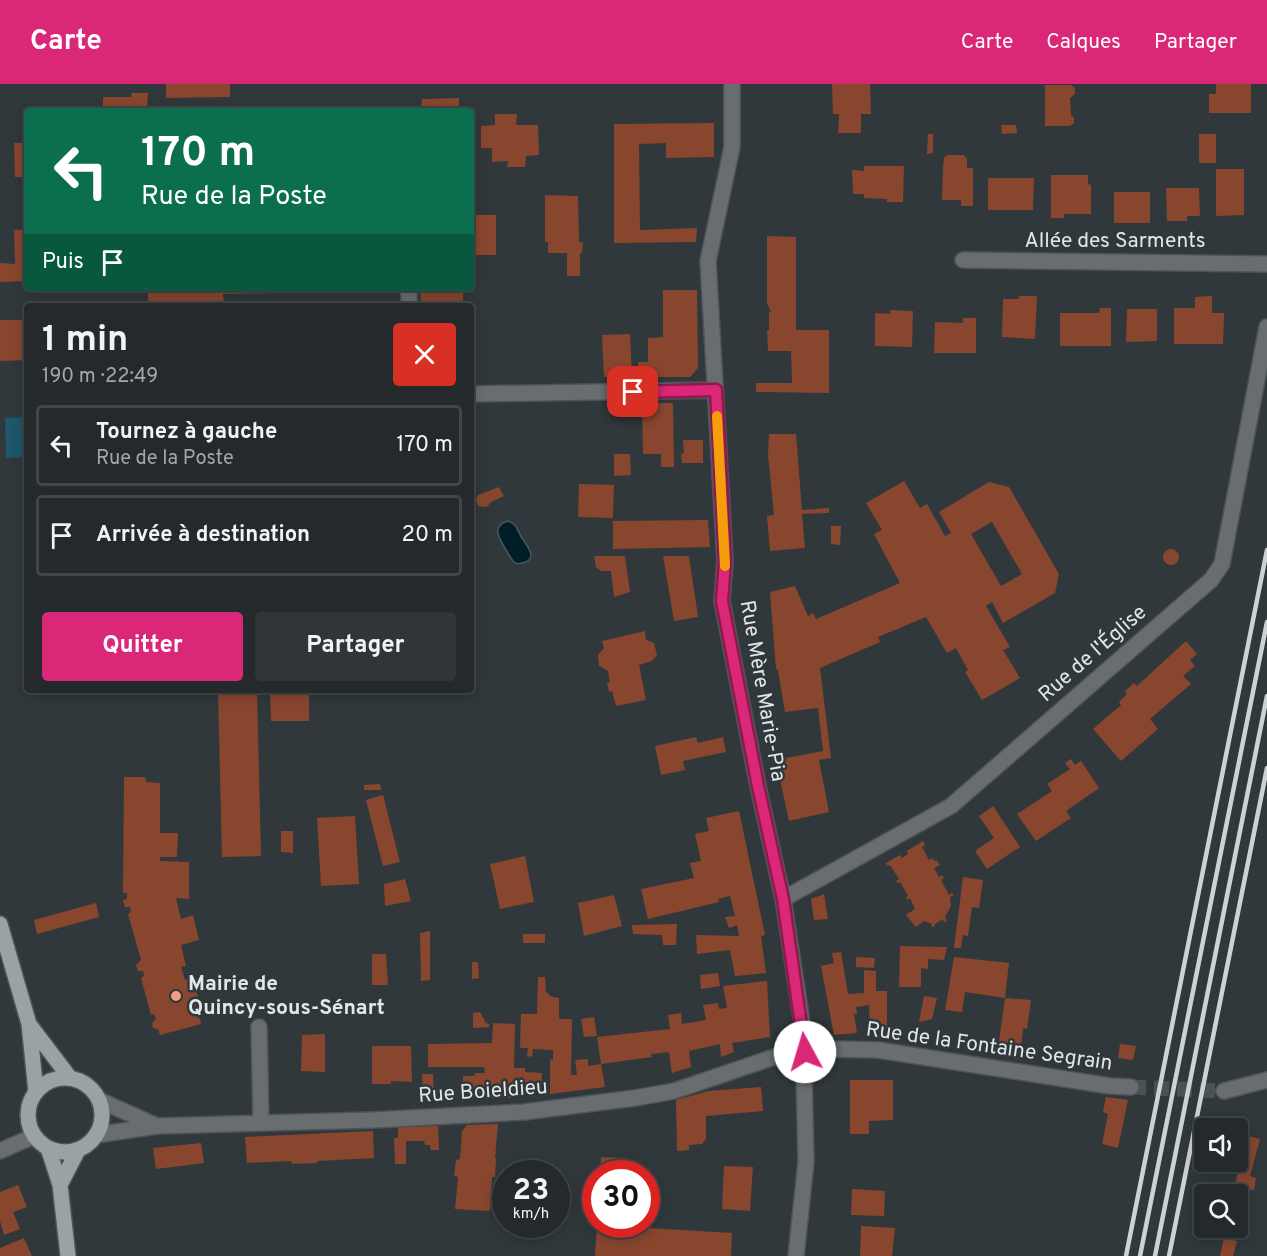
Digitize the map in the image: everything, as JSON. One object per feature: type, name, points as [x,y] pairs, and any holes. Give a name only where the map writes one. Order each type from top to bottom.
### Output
[{"type":"main road","points":[[0,924],[29,1024],[36,1092]]},
{"type":"main road","points":[[29,1024],[70,1078]]},
{"type":"main road","points":[[70,1078],[82,1082],[92,1090],[99,1100],[102,1112],[101,1124],[96,1135],[88,1144],[78,1150],[66,1152],[48,1148],[34,1136],[27,1114],[30,1102],[45,1083],[70,1078]]},
{"type":"main road","points":[[48,1148],[60,1185],[69,1256]]},
{"type":"main road","points":[[60,1185],[78,1150]]},
{"type":"street","name":"Rue Mère Marie-Pia","points":[[732,84],[732,147],[708,261],[725,561],[722,601],[758,786],[783,899],[805,1052],[803,1078],[806,1162],[796,1256]]},
{"type":"street","name":"Allée des Sarments","points":[[963,260],[1267,264]]},
{"type":"street","name":"Rue de l'Église","points":[[783,899],[951,806],[1211,580],[1222,564],[1267,327]]},
{"type":"street","points":[[474,394],[716,390]]},
{"type":"street","points":[[260,1027],[261,1122]]},
{"type":"street","name":"Rue de la Fontaine Segrain","points":[[805,1052],[830,1049],[878,1050],[1110,1086],[1131,1087]]},
{"type":"street","name":"Rue Boieldieu","points":[[96,1135],[157,1126],[373,1120],[524,1112],[674,1091],[777,1056],[805,1052]]},
{"type":"street","points":[[1224,1091],[1265,1081],[1267,1065]]},
{"type":"street","name":"Rue Boieldieu","points":[[99,1100],[157,1126]]},
{"type":"street","points":[[0,1151],[34,1136]]},
{"type":"shaded area","points":[[24,417],[24,457],[6,458],[5,418]]},
{"type":"shaded area","points":[[508,521],[515,526],[531,555],[527,561],[520,564],[515,563],[511,558],[498,533],[499,526]]},
{"type":"building","points":[[166,84],[230,84],[230,97],[166,98]]},
{"type":"building","points":[[832,84],[870,84],[871,114],[861,114],[861,133],[838,133],[839,114],[833,114]]},
{"type":"building","points":[[1216,84],[1251,84],[1251,113],[1209,113],[1209,94],[1216,94]]},
{"type":"building","points":[[1045,85],[1071,85],[1075,88],[1075,94],[1070,98],[1074,123],[1070,126],[1045,126]]},
{"type":"building","points":[[131,93],[148,93],[147,108],[103,108],[103,97],[132,97]]},
{"type":"building","points":[[459,98],[459,108],[421,108],[422,99]]},
{"type":"building","points":[[495,114],[517,114],[516,125],[538,125],[539,155],[526,156],[525,167],[507,167],[508,161],[492,162],[492,148],[481,148],[481,126],[495,125]]},
{"type":"building","points":[[714,123],[714,157],[666,158],[666,143],[639,144],[640,230],[697,228],[696,242],[614,243],[614,124]]},
{"type":"building","points":[[1001,125],[1016,125],[1017,133],[1002,134]]},
{"type":"building","points":[[928,134],[933,134],[933,153],[927,154]]},
{"type":"building","points":[[1199,134],[1216,134],[1216,163],[1199,163]]},
{"type":"building","points":[[14,143],[24,143],[24,177],[15,177]]},
{"type":"building","points":[[947,155],[964,155],[967,159],[967,168],[973,168],[973,206],[961,206],[961,200],[942,200],[944,158]]},
{"type":"building","points":[[864,166],[904,166],[903,202],[887,202],[887,199],[864,198],[864,194],[853,194],[852,170],[864,171]]},
{"type":"building","points":[[1216,169],[1244,169],[1244,215],[1216,216]]},
{"type":"building","points":[[1051,175],[1088,175],[1088,184],[1091,185],[1091,214],[1064,214],[1064,218],[1051,218]]},
{"type":"building","points":[[988,178],[1034,178],[1033,210],[988,210]]},
{"type":"building","points":[[1166,188],[1199,188],[1200,216],[1187,216],[1187,221],[1167,221]]},
{"type":"building","points":[[1114,192],[1150,192],[1150,223],[1114,223]]},
{"type":"building","points":[[545,195],[578,196],[579,242],[583,242],[582,253],[580,253],[580,276],[567,276],[567,253],[548,253],[548,242],[545,242]]},
{"type":"building","points":[[474,215],[496,215],[496,255],[474,255]]},
{"type":"building","points":[[24,229],[24,281],[0,282],[0,263],[15,264],[14,230]]},
{"type":"building","points":[[767,236],[796,237],[796,330],[829,330],[829,393],[756,392],[756,383],[792,383],[791,351],[768,351],[767,330],[769,330],[769,313],[771,312],[767,303]]},
{"type":"building","points":[[663,290],[697,290],[698,368],[690,377],[639,377],[638,362],[648,362],[648,338],[663,337]]},
{"type":"building","points":[[148,291],[281,291],[281,293],[223,294],[224,303],[148,303]]},
{"type":"building","points":[[420,291],[463,291],[463,303],[421,303]]},
{"type":"building","points":[[1019,296],[1037,296],[1035,339],[1002,337],[1003,299],[1019,299]]},
{"type":"building","points":[[1212,296],[1212,313],[1224,313],[1223,344],[1174,344],[1174,308],[1195,308],[1195,297]]},
{"type":"building","points":[[1100,308],[1111,308],[1111,346],[1060,346],[1060,313],[1099,313]]},
{"type":"building","points":[[1127,309],[1157,309],[1157,341],[1126,342]]},
{"type":"building","points":[[890,310],[913,311],[912,347],[875,346],[875,313],[890,314]]},
{"type":"building","points":[[963,318],[976,318],[976,353],[934,353],[935,322],[963,323]]},
{"type":"building","points":[[0,320],[24,320],[24,360],[0,361]]},
{"type":"building","points":[[630,334],[632,376],[604,377],[602,335]]},
{"type":"building","points":[[642,403],[673,403],[674,467],[661,467],[661,454],[643,454]]},
{"type":"building","points":[[769,434],[796,434],[802,510],[829,508],[829,513],[802,514],[805,548],[770,551],[767,516],[774,515],[768,454]]},
{"type":"building","points":[[683,440],[703,440],[703,463],[682,463]]},
{"type":"building","points":[[614,454],[630,454],[631,475],[614,476]]},
{"type":"building","points":[[904,481],[920,508],[927,504],[945,536],[951,533],[939,512],[989,482],[1009,487],[1059,574],[1055,593],[1003,623],[992,602],[986,606],[1010,647],[1003,650],[1020,678],[982,700],[965,672],[968,670],[956,648],[947,653],[926,617],[878,637],[880,642],[820,668],[831,758],[819,760],[829,812],[789,821],[776,760],[823,751],[818,708],[785,712],[776,669],[770,592],[795,586],[808,616],[813,613],[816,619],[900,583],[874,534],[882,530],[866,503]],"holes":[[[992,522],[1022,574],[1001,586],[971,534]]]},
{"type":"building","points":[[579,484],[614,485],[613,518],[578,517]]},
{"type":"building","points":[[499,487],[504,496],[491,502],[488,506],[478,506],[476,500],[478,495]]},
{"type":"building","points":[[708,520],[710,547],[613,549],[613,521]]},
{"type":"building","points":[[831,526],[841,526],[840,545],[831,544]]},
{"type":"building","points":[[1171,549],[1179,557],[1171,565],[1163,557]]},
{"type":"building","points":[[594,556],[625,556],[630,592],[614,597],[611,571],[601,571],[596,567]]},
{"type":"building","points":[[663,556],[689,556],[698,617],[674,621]]},
{"type":"building","points":[[645,631],[646,640],[654,643],[657,655],[652,661],[639,665],[646,700],[616,706],[612,691],[609,692],[608,671],[599,666],[598,655],[604,648],[602,641]]},
{"type":"building","points":[[1186,641],[1197,654],[1190,660],[1195,666],[1183,676],[1191,684],[1150,719],[1158,729],[1121,761],[1093,729],[1121,705],[1119,702],[1127,694],[1125,691],[1134,683],[1137,686]]},
{"type":"building","points":[[218,693],[257,693],[261,856],[222,857]]},
{"type":"building","points":[[270,693],[309,693],[309,721],[271,721]]},
{"type":"building","points":[[696,737],[698,743],[723,737],[726,752],[683,761],[685,770],[661,775],[655,746]]},
{"type":"building","points":[[1071,759],[1075,765],[1081,761],[1099,788],[1066,811],[1071,818],[1036,841],[1017,814],[1052,791],[1047,784],[1070,769],[1065,763]]},
{"type":"building","points":[[124,777],[145,777],[146,782],[160,783],[160,833],[178,833],[177,857],[160,857],[160,861],[189,862],[189,899],[176,898],[181,919],[193,915],[199,940],[181,945],[186,966],[181,967],[185,980],[189,979],[193,990],[196,989],[199,1002],[196,1004],[201,1024],[160,1035],[158,1029],[153,1028],[152,1023],[156,1019],[154,1014],[151,1015],[141,978],[144,976],[143,971],[138,971],[136,965],[141,960],[128,914],[131,912],[130,907],[125,907],[123,900],[127,899],[127,893],[123,893]]},
{"type":"building","points":[[380,784],[381,790],[364,790],[364,785]]},
{"type":"building","points":[[383,795],[400,862],[383,866],[366,800]]},
{"type":"building","points":[[993,806],[1020,847],[987,869],[975,851],[994,838],[979,816]]},
{"type":"building","points":[[739,811],[765,935],[761,936],[766,973],[735,976],[730,950],[697,954],[696,935],[739,936],[737,925],[729,928],[725,917],[735,916],[730,896],[718,899],[719,902],[648,919],[641,889],[694,878],[690,863],[701,861],[695,834],[709,831],[706,818]]},
{"type":"building","points":[[355,816],[359,884],[321,886],[317,818]]},
{"type":"building","points":[[281,831],[293,831],[293,853],[281,852]]},
{"type":"building","points":[[923,841],[925,845],[922,847],[929,860],[933,858],[940,865],[934,868],[939,877],[942,875],[944,878],[941,880],[949,895],[952,893],[954,895],[950,897],[951,906],[945,917],[947,920],[944,923],[943,919],[934,927],[924,921],[916,927],[906,915],[915,909],[910,898],[908,900],[906,897],[908,896],[900,882],[896,881],[899,879],[890,865],[887,866],[886,863],[900,855],[902,858],[908,854],[907,851]]},
{"type":"building","points":[[525,856],[534,902],[500,909],[490,864]]},
{"type":"building","points":[[963,877],[983,880],[979,908],[972,907],[968,936],[963,935],[961,948],[954,948]]},
{"type":"building","points":[[405,879],[411,901],[385,906],[384,884]]},
{"type":"building","points":[[824,894],[828,919],[814,920],[811,899]]},
{"type":"building","points":[[614,895],[622,926],[584,936],[578,903]]},
{"type":"building","points":[[96,903],[99,917],[37,934],[34,920]]},
{"type":"building","points":[[677,924],[676,945],[663,945],[662,935],[633,934],[632,925]]},
{"type":"building","points":[[430,931],[430,980],[421,981],[420,933]]},
{"type":"building","points":[[523,934],[545,934],[545,943],[523,943]]},
{"type":"building","points":[[900,946],[947,947],[944,960],[928,959],[928,969],[921,968],[921,987],[899,987]]},
{"type":"building","points":[[841,952],[848,994],[864,993],[864,970],[876,971],[876,991],[887,991],[887,1029],[870,1032],[869,1005],[856,1007],[857,1014],[854,1014],[857,1033],[834,1035],[821,966],[834,963],[832,953]]},
{"type":"building","points":[[372,954],[386,954],[388,985],[372,985]]},
{"type":"building","points":[[856,957],[875,958],[874,968],[856,967]]},
{"type":"building","points":[[954,957],[1009,963],[1005,998],[965,992],[962,1012],[945,1010]]},
{"type":"building","points":[[472,962],[478,962],[479,978],[472,979]]},
{"type":"building","points":[[718,973],[720,986],[701,989],[700,975]]},
{"type":"building","points":[[538,977],[545,977],[546,992],[552,997],[559,998],[559,1019],[572,1019],[571,1075],[577,1075],[575,1060],[588,1059],[588,1066],[601,1064],[605,1087],[550,1094],[550,1059],[553,1060],[553,1050],[533,1049],[532,1056],[527,1057],[528,1048],[520,1048],[521,1014],[537,1014]]},
{"type":"building","points":[[767,981],[770,1037],[732,1043],[734,1052],[721,1057],[720,1044],[689,1051],[691,1067],[672,1073],[669,1052],[651,1054],[652,1057],[601,1064],[597,1037],[670,1029],[668,1015],[681,1013],[682,1024],[706,1020],[703,1005],[718,1003],[719,1009],[727,1008],[723,986]]},
{"type":"building","points":[[924,996],[937,998],[932,1019],[919,1022]]},
{"type":"building","points":[[1005,998],[1031,1000],[1027,1029],[1023,1028],[1020,1059],[997,1056]]},
{"type":"building","points":[[480,1012],[489,1027],[473,1028],[473,1013]]},
{"type":"building","points":[[594,1017],[597,1036],[584,1037],[581,1019]]},
{"type":"building","points":[[493,1023],[515,1024],[514,1068],[525,1068],[525,1072],[542,1073],[541,1093],[514,1093],[513,1098],[463,1098],[463,1076],[485,1073],[484,1067],[428,1067],[428,1044],[492,1043]]},
{"type":"building","points":[[325,1034],[325,1072],[301,1071],[302,1035]]},
{"type":"building","points":[[1120,1044],[1136,1046],[1133,1060],[1118,1058]]},
{"type":"building","points":[[372,1046],[411,1046],[412,1082],[391,1081],[391,1084],[372,1084]]},
{"type":"building","points":[[422,1074],[433,1074],[434,1098],[423,1097]]},
{"type":"building","points":[[850,1080],[893,1080],[893,1120],[869,1121],[869,1134],[850,1134]]},
{"type":"building","points":[[761,1087],[763,1111],[706,1116],[706,1139],[702,1144],[689,1145],[689,1150],[677,1151],[676,1100],[709,1091]]},
{"type":"building","points":[[1106,1097],[1128,1100],[1118,1148],[1102,1144],[1108,1114],[1103,1112]]},
{"type":"building","points":[[498,1124],[496,1160],[492,1160],[490,1211],[455,1209],[458,1177],[454,1176],[456,1160],[460,1159],[462,1131],[467,1125]]},
{"type":"building","points":[[438,1126],[439,1150],[431,1150],[430,1145],[425,1145],[424,1141],[406,1141],[406,1164],[395,1164],[394,1138],[398,1138],[398,1127]]},
{"type":"building","points":[[373,1131],[374,1158],[292,1164],[291,1161],[247,1163],[245,1137]]},
{"type":"building","points":[[1248,1136],[1260,1139],[1250,1176],[1256,1178],[1254,1190],[1248,1189],[1248,1184],[1236,1184],[1238,1172],[1248,1172]]},
{"type":"building","points":[[201,1143],[204,1163],[156,1169],[153,1148]]},
{"type":"building","points":[[601,1157],[626,1158],[626,1160],[601,1160]]},
{"type":"building","points":[[724,1166],[753,1167],[750,1211],[722,1209]]},
{"type":"building","points":[[18,1185],[27,1207],[13,1212],[20,1229],[4,1235],[0,1221],[0,1192]]},
{"type":"building","points":[[852,1189],[885,1191],[884,1216],[851,1215]]},
{"type":"building","points":[[861,1226],[895,1228],[892,1256],[860,1256]]},
{"type":"building","points":[[660,1229],[732,1233],[731,1256],[595,1256],[596,1238],[660,1238]]},
{"type":"building","points":[[24,1238],[32,1256],[0,1256],[0,1248]]},
{"type":"building","points":[[1224,1238],[1237,1241],[1233,1256],[1220,1256]]},
{"type":"tunnel","points":[[1131,1087],[1224,1091]]},
{"type":"railway","points":[[1126,1256],[1267,550]]},
{"type":"railway","points":[[1140,1256],[1267,622]]},
{"type":"railway","points":[[1155,1256],[1267,696]]},
{"type":"railway","points":[[1169,1256],[1267,768]]},
{"type":"slow traffic","points":[[717,416],[725,566]]},
{"type":"place","name":"Mairie de Quincy-sous-Sénart","points":[[176,996]]},
{"type":"route","points":[[633,392],[716,390],[725,561],[722,601],[758,786],[783,899],[805,1052]]}]
